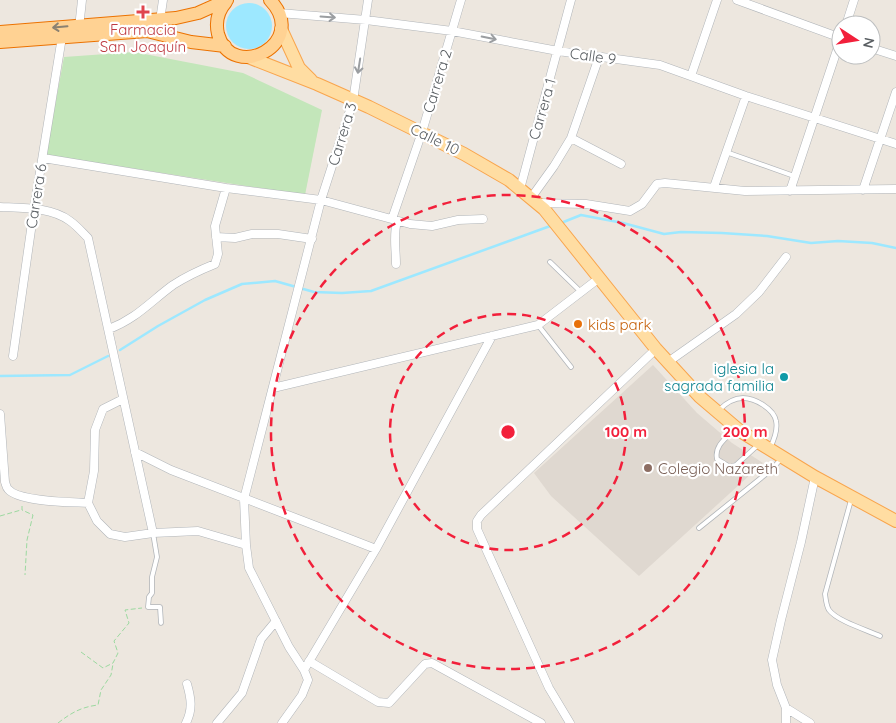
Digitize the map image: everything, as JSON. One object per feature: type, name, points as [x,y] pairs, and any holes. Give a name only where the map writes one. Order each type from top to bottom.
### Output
[{"type":"highway","points":[[0,42],[62,37],[79,30],[160,20],[198,13],[228,0]]},
{"type":"highway","points":[[228,0],[221,8],[217,18],[219,38],[231,52],[248,57],[258,56],[273,46],[278,38],[281,30],[276,5]]},
{"type":"highway","points":[[0,32],[137,31],[191,42],[225,46]]},
{"type":"main road","name":"Calle 10","points":[[281,30],[299,68],[317,84]]},
{"type":"main road","name":"Calle 10","points":[[248,57],[317,84],[422,132],[488,167],[520,189],[537,203],[598,279],[700,397],[736,428],[815,477],[896,521]]},
{"type":"street","points":[[79,30],[82,0]]},
{"type":"street","points":[[158,34],[163,0]]},
{"type":"street","name":"Carrera 3","points":[[304,670],[289,647],[249,568],[244,499],[321,200],[353,101],[368,0]]},
{"type":"street","name":"Carrera 2","points":[[396,264],[394,245],[395,220],[461,0]]},
{"type":"street","name":"Carrera 1","points":[[520,189],[571,0]]},
{"type":"street","points":[[691,76],[717,0]]},
{"type":"street","points":[[738,0],[831,34]]},
{"type":"street","points":[[849,15],[854,0]]},
{"type":"street","name":"Calle 9","points":[[276,5],[366,20],[452,31],[558,51],[660,65],[746,96],[896,144]]},
{"type":"street","name":"Carrera 6","points":[[13,356],[34,209],[62,37]]},
{"type":"street","points":[[881,51],[896,56]]},
{"type":"street","points":[[599,57],[571,138],[554,166],[537,203],[586,204],[630,211],[642,204],[657,184],[662,183],[745,191],[896,189]]},
{"type":"street","points":[[790,191],[832,65]]},
{"type":"street","points":[[863,190],[896,92]]},
{"type":"street","points":[[714,187],[746,96]]},
{"type":"street","points":[[571,138],[621,164]]},
{"type":"street","points":[[42,158],[226,188],[321,200],[410,224],[432,226],[458,220],[483,219]]},
{"type":"street","points":[[109,329],[124,324],[190,274],[215,264],[218,254],[215,226],[226,188]]},
{"type":"street","points":[[0,207],[34,209],[61,215],[88,238],[153,533]]},
{"type":"street","points":[[216,236],[235,238],[252,234],[278,234],[312,239]]},
{"type":"street","points":[[668,362],[736,314],[759,292],[786,257]]},
{"type":"street","points":[[273,388],[538,325],[598,279]]},
{"type":"street","points":[[282,723],[302,695],[308,680],[304,670],[308,661],[376,549],[492,336]]},
{"type":"street","points":[[570,723],[549,688],[477,529],[477,522],[481,515],[656,348]]},
{"type":"street","points":[[123,398],[103,409],[95,430],[94,471],[88,503],[96,521],[110,534],[125,537],[153,533],[198,531],[246,544]]},
{"type":"street","points":[[0,414],[5,482],[8,490],[22,497],[88,503]]},
{"type":"street","points":[[135,452],[171,470],[376,549]]},
{"type":"street","points":[[786,723],[786,708],[777,685],[772,660],[806,523],[815,477]]},
{"type":"street","points":[[217,723],[242,693],[261,638],[276,621]]},
{"type":"street","points":[[308,661],[378,702],[389,703],[425,664],[432,663],[541,723]]},
{"type":"street","points":[[186,723],[190,715],[192,700],[187,684]]},
{"type":"street","points":[[786,708],[810,723]]},
{"type":"lane","points":[[726,152],[794,176]]},
{"type":"lane","points":[[550,262],[581,292]]},
{"type":"lane","points":[[538,325],[571,366]]},
{"type":"lane","points":[[717,412],[732,401],[743,398],[761,404],[772,412],[776,421],[776,430],[765,446],[730,467],[716,459],[715,452],[720,443],[736,428]]},
{"type":"lane","points":[[699,528],[771,470],[782,457]]},
{"type":"lane","points":[[852,498],[825,594],[826,604],[830,611],[838,617],[880,636]]},
{"type":"lane","points":[[153,533],[157,557],[148,607],[160,607],[161,623]]},
{"type":"path","points":[[22,497],[22,510]]},
{"type":"path","points":[[0,516],[22,510],[33,515],[27,540],[25,575]]},
{"type":"path","points":[[58,723],[73,711],[86,706],[98,705],[100,690],[111,675],[113,663],[118,653],[114,641],[129,623],[125,610],[148,607]]},
{"type":"path","points":[[81,652],[103,668],[113,663]]},
{"type":"shaded area","name":"Colegio Nazareth","points":[[653,365],[697,413],[732,443],[763,463],[639,576],[551,496],[534,473]]},
{"type":"green space","points":[[134,52],[243,73],[322,110],[305,195],[46,155],[64,57]]},
{"type":"water","points":[[249,3],[262,7],[268,13],[272,26],[268,39],[262,45],[249,49],[236,45],[230,39],[226,26],[230,13],[236,7]]},
{"type":"waterway","points":[[561,223],[581,215],[623,223],[664,234],[681,232],[722,233],[767,236],[811,243],[838,241],[872,243],[896,248]]},
{"type":"waterway","points":[[120,350],[205,300],[242,284],[275,281],[314,292],[371,291],[553,225]]},
{"type":"waterway","points":[[0,376],[70,375],[108,356]]},
{"type":"place","name":"Farmacia San Joaquín","points":[[143,12]]},
{"type":"place","name":"kids park","points":[[578,324]]},
{"type":"place","name":"iglesia la sagrada familia","points":[[784,377]]},
{"type":"place","name":"Colegio Nazareth","points":[[648,468]]}]
